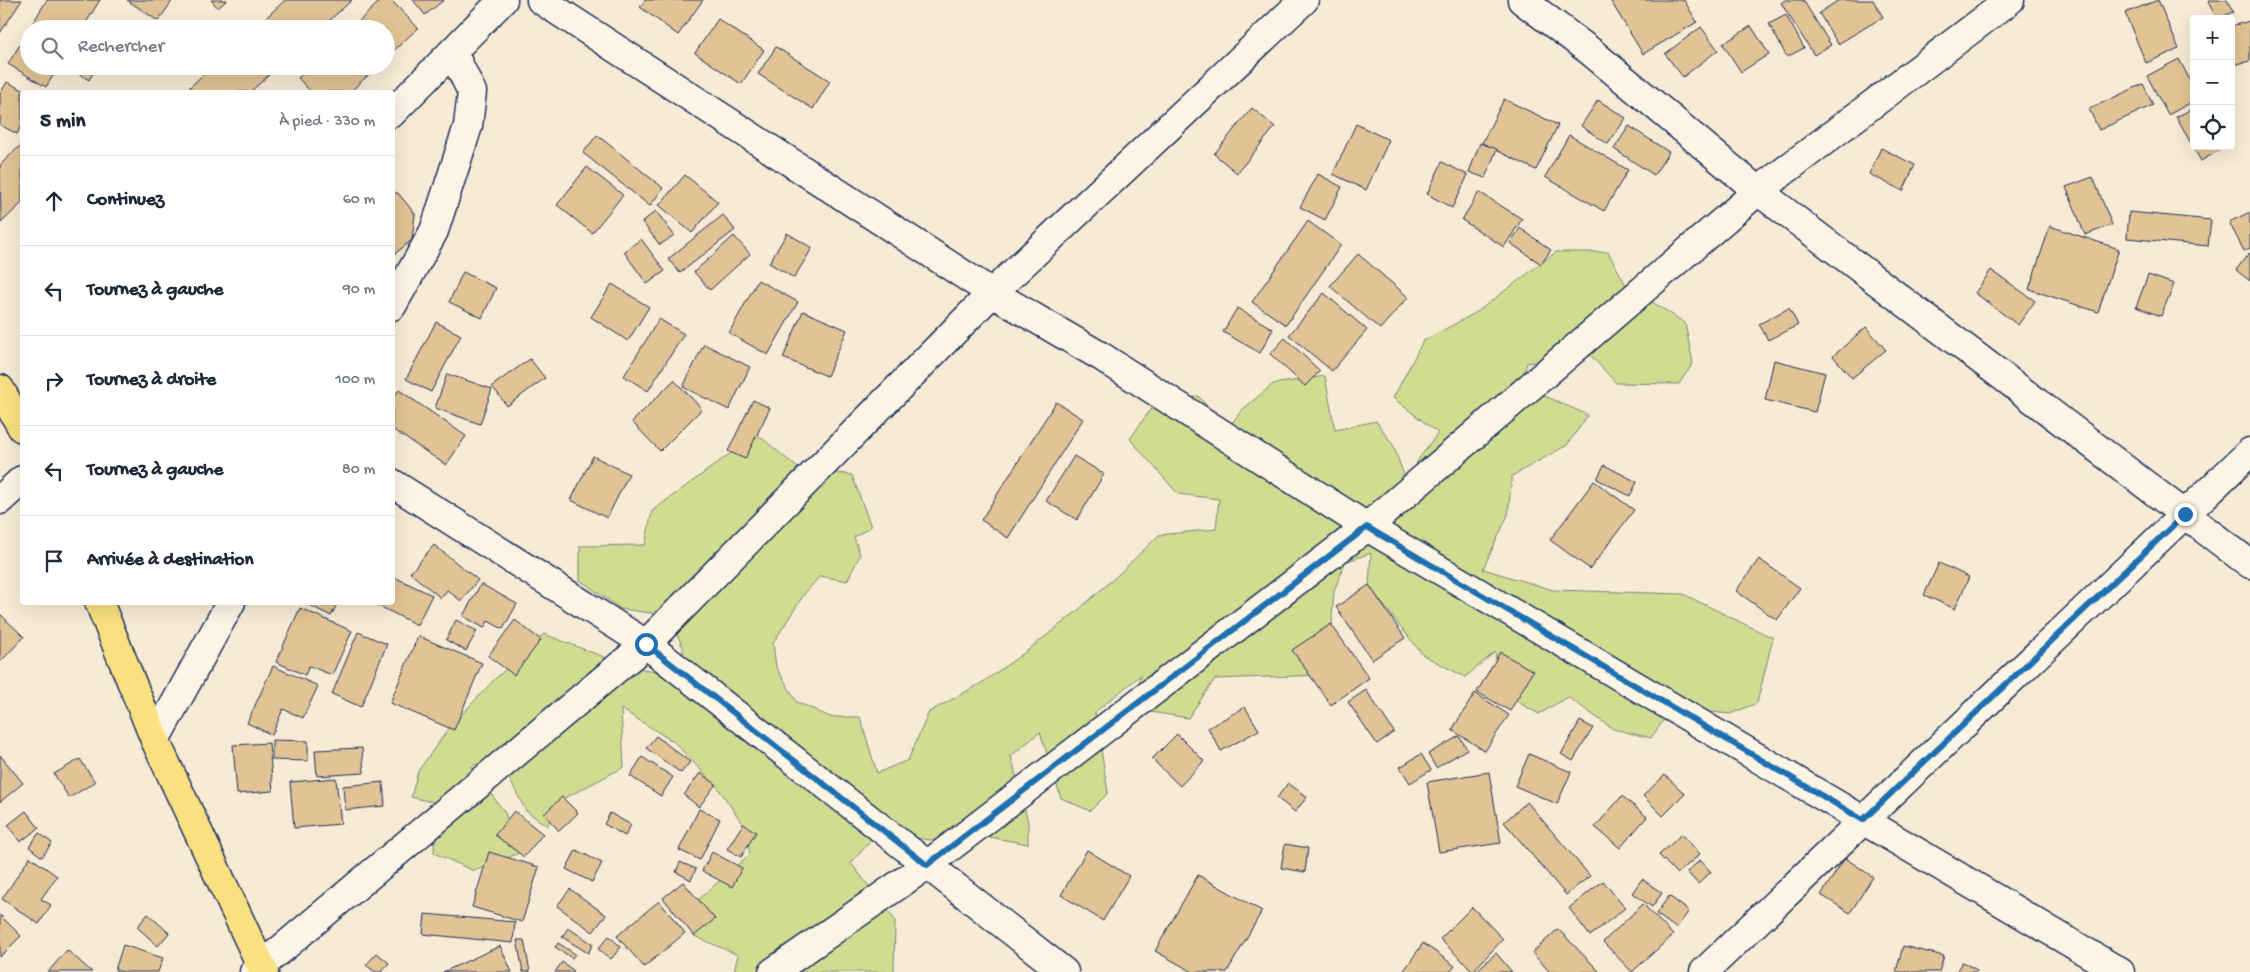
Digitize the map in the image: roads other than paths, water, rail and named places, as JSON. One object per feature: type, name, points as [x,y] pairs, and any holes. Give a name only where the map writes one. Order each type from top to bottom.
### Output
[{"type":"highway","points":[[0,389],[20,424]]},
{"type":"highway","points":[[100,605],[155,740],[259,970]]},
{"type":"street","points":[[395,110],[453,53],[502,0]]},
{"type":"street","points":[[540,0],[992,293],[1102,357],[1367,527],[2120,972]]},
{"type":"street","points":[[259,970],[646,644],[992,293],[1304,0]]},
{"type":"street","points":[[1522,0],[1590,51],[1758,191],[2250,564]]},
{"type":"street","points":[[773,972],[927,865],[1367,527],[1758,191],[2010,0]]},
{"type":"street","points":[[395,301],[434,231],[468,126],[472,92],[453,53]]},
{"type":"street","points":[[1704,972],[2250,452]]},
{"type":"street","points":[[0,500],[20,482]]},
{"type":"street","points":[[395,484],[646,644],[1064,972]]},
{"type":"street","points":[[155,740],[229,605]]}]
